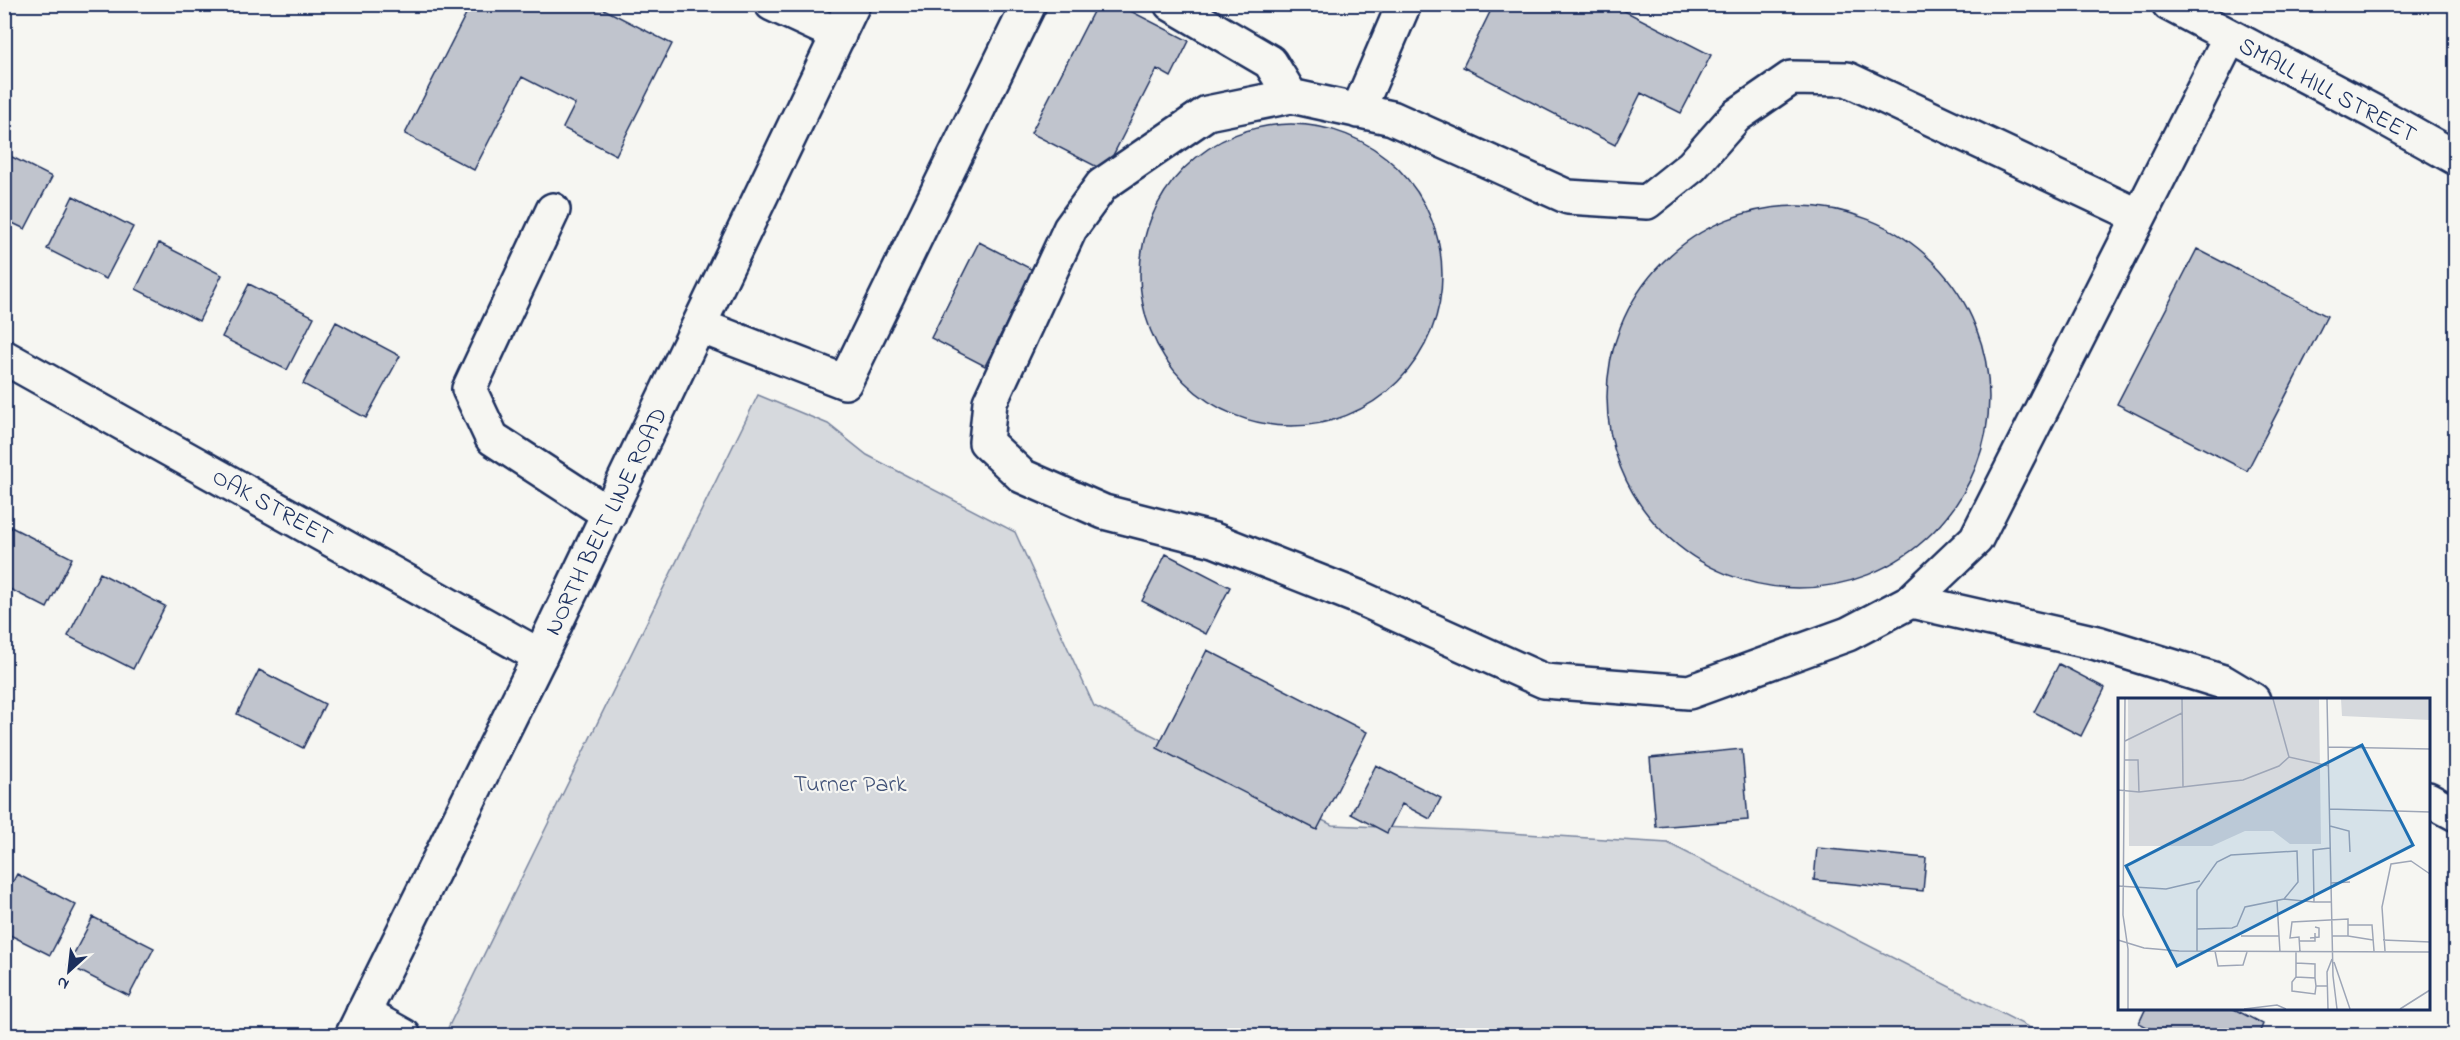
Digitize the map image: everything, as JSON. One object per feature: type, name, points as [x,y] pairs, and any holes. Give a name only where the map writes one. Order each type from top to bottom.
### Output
[{"type":"main road","points":[[772,4],[839,35]]},
{"type":"main road","name":"NORTH BELT LINE ROAD","points":[[357,1024],[540,656],[853,4]]},
{"type":"main road","points":[[700,326],[845,382],[1029,4]]},
{"type":"main road","points":[[1171,4],[1270,62],[1290,96]]},
{"type":"main road","points":[[1358,111],[1404,4]]},
{"type":"main road","name":"SMALL HILL STREET","points":[[2169,4],[2456,158]]},
{"type":"main road","points":[[2139,216],[1847,79],[1791,78],[1736,116],[1692,166],[1647,202],[1568,197],[1392,118],[1290,96],[1207,113],[1102,185],[1070,229],[990,402],[986,442],[1022,476],[1104,512],[1214,540],[1358,597],[1544,681],[1689,692],[1848,634],[1911,601],[1976,539],[2230,37]]},
{"type":"main road","points":[[553,210],[469,389],[492,438],[609,514]]},
{"type":"main road","name":"OAK STREET","points":[[4,357],[540,656]]},
{"type":"main road","points":[[1911,601],[2097,643],[2223,682],[2251,698]]},
{"type":"main road","points":[[2430,800],[2456,814]]},
{"type":"main road","points":[[357,1024],[405,1035]]},
{"type":"green space","name":"Turner Park","points":[[758,395],[828,424],[867,455],[1015,532],[1094,706],[1332,825],[1478,831],[1668,843],[2044,1035],[444,1036]]},
{"type":"building","points":[[471,4],[594,4],[672,44],[616,155],[563,128],[575,104],[522,77],[474,170],[405,134]]},
{"type":"building","points":[[1097,4],[1117,4],[1189,41],[1171,77],[1157,69],[1105,171],[1031,133]]},
{"type":"building","points":[[1494,4],[1611,4],[1711,55],[1681,113],[1641,93],[1615,145],[1463,67]]},
{"type":"building","points":[[1276,124],[1306,124],[1335,130],[1362,141],[1387,158],[1408,179],[1425,204],[1436,231],[1442,260],[1442,290],[1431,333],[1417,359],[1398,382],[1375,401],[1349,415],[1306,426],[1276,426],[1247,420],[1220,409],[1195,392],[1174,371],[1157,346],[1146,319],[1140,290],[1140,260],[1146,231],[1157,204],[1174,179],[1195,158],[1220,141],[1247,130]]},
{"type":"building","points":[[4,153],[52,177],[25,229],[4,219]]},
{"type":"building","points":[[73,196],[133,227],[106,279],[47,249]]},
{"type":"building","points":[[1779,206],[1817,206],[1854,214],[1888,228],[1919,249],[1946,276],[1967,307],[1975,324],[1986,360],[1989,397],[1986,434],[1967,487],[1946,518],[1919,545],[1888,566],[1854,580],[1817,588],[1779,588],[1742,580],[1708,566],[1677,545],[1650,518],[1629,487],[1615,453],[1607,416],[1607,378],[1615,341],[1629,307],[1650,276],[1677,249],[1708,228],[1742,214]]},
{"type":"building","points":[[979,242],[1033,270],[985,366],[931,338]]},
{"type":"building","points":[[159,243],[222,275],[199,321],[136,289]]},
{"type":"building","points":[[2197,249],[2327,316],[2247,471],[2117,404]]},
{"type":"building","points":[[249,284],[314,317],[287,370],[222,337]]},
{"type":"building","points":[[336,322],[400,356],[366,418],[303,384]]},
{"type":"building","points":[[11,527],[72,558],[47,608],[4,586],[4,540]]},
{"type":"building","points":[[1166,554],[1230,587],[1206,634],[1142,601]]},
{"type":"building","points":[[100,573],[165,606],[133,669],[68,636]]},
{"type":"building","points":[[1207,650],[1367,732],[1317,830],[1157,748]]},
{"type":"building","points":[[2059,664],[2105,688],[2081,736],[2034,712]]},
{"type":"building","points":[[259,670],[325,704],[303,748],[237,714]]},
{"type":"building","points":[[1742,749],[1748,820],[1656,827],[1650,758]]},
{"type":"building","points":[[1376,765],[1441,798],[1430,819],[1402,804],[1387,833],[1351,814]]},
{"type":"building","points":[[1817,848],[1926,858],[1923,891],[1814,880]]},
{"type":"building","points":[[17,874],[76,905],[50,955],[4,932],[4,898]]},
{"type":"building","points":[[93,917],[154,948],[129,996],[68,965]]},
{"type":"building","points":[[2145,1010],[2236,1010],[2263,1024],[2258,1036],[2164,1036],[2139,1023]]}]
